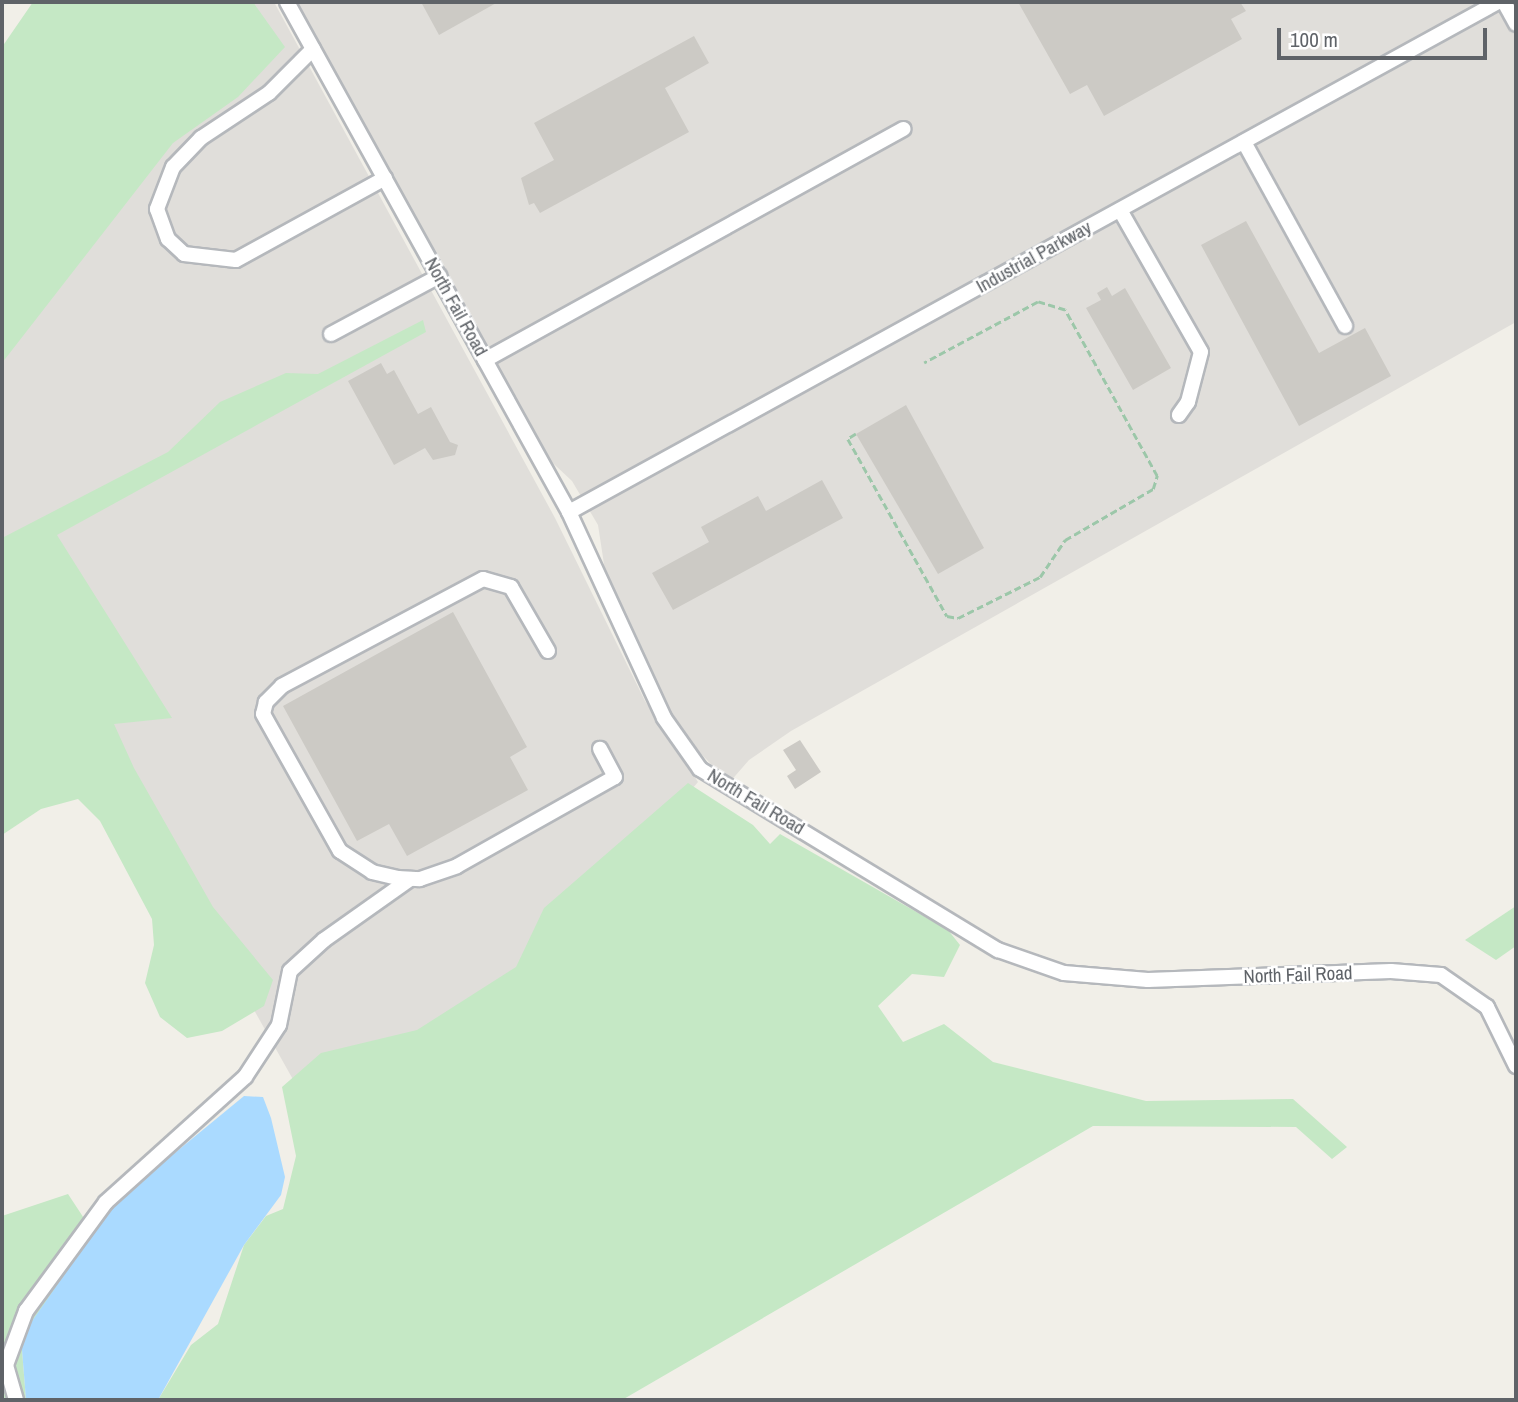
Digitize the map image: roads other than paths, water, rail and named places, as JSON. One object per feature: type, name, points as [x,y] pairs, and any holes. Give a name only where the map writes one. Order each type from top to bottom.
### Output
[{"type":"street","name":"North Fail Road","points":[[287,2],[569,512],[664,718],[701,769],[998,950],[1064,973],[1148,980],[1391,971],[1441,975],[1487,1007],[1516,1066]]},
{"type":"street","name":"Industrial Parkway","points":[[569,512],[1498,2]]},
{"type":"street","points":[[1504,2],[1516,24]]},
{"type":"street","points":[[313,49],[269,93],[201,138],[173,167],[157,209],[168,239],[184,254],[236,260],[385,178]]},
{"type":"street","points":[[485,360],[904,129]]},
{"type":"street","points":[[1244,142],[1345,326]]},
{"type":"street","points":[[1120,210],[1201,352],[1188,402],[1179,415]]},
{"type":"street","points":[[331,334],[439,276]]},
{"type":"street","points":[[410,880],[372,872],[340,851],[264,714],[266,702],[282,686],[483,579],[511,587],[548,651]]},
{"type":"street","points":[[16,1400],[6,1365],[26,1311],[106,1202],[245,1077],[279,1025],[290,971],[324,940],[410,880],[457,866],[615,777],[600,749]]},
{"type":"water","points":[[244,1096],[263,1097],[271,1118],[285,1177],[281,1195],[244,1245],[158,1400],[26,1400],[21,1337],[114,1203]]}]
